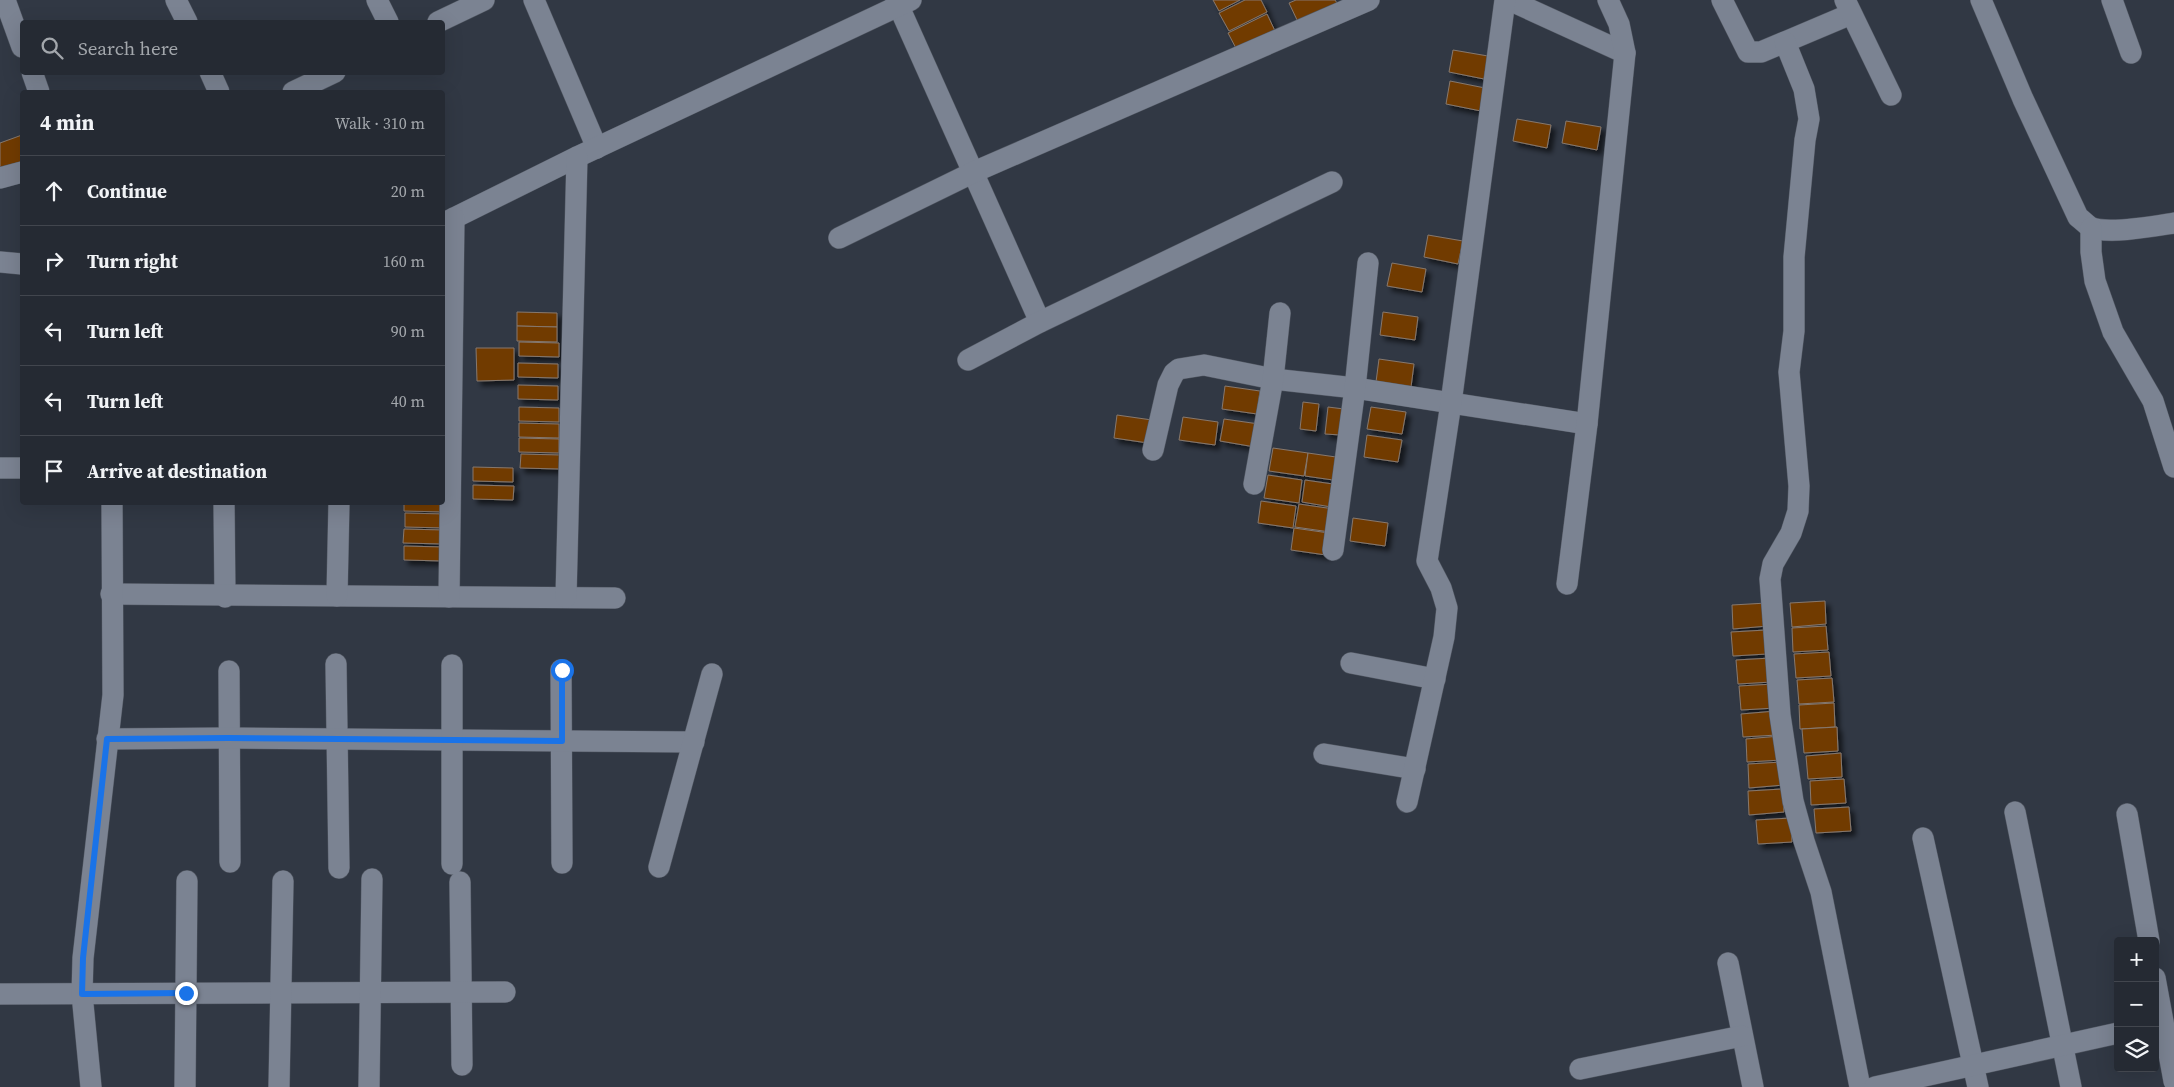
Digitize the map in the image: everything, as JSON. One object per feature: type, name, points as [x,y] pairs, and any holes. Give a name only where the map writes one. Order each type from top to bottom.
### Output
[{"type":"street","points":[[6,0],[20,41]]},
{"type":"street","points":[[176,0],[186,20]]},
{"type":"street","points":[[377,0],[387,20]]},
{"type":"street","points":[[442,20],[484,0]]},
{"type":"street","points":[[534,0],[597,148]]},
{"type":"street","points":[[840,238],[974,172],[1369,0]]},
{"type":"street","points":[[1408,802],[1444,638],[1447,608],[1441,588],[1427,561],[1451,403],[1505,0]]},
{"type":"street","points":[[1509,0],[1625,52]]},
{"type":"street","points":[[1567,584],[1587,424],[1625,52],[1619,24],[1608,0]]},
{"type":"street","points":[[1722,0],[1748,52],[1761,52],[1785,42],[1848,7],[1891,95]]},
{"type":"street","points":[[1981,0],[2023,99],[2078,217],[2092,228],[2132,230],[2174,223]]},
{"type":"street","points":[[2112,0],[2131,54]]},
{"type":"street","points":[[449,597],[448,221],[577,157],[902,2],[1040,322]]},
{"type":"street","points":[[1785,42],[1804,89],[1810,119],[1805,140],[1794,257],[1794,331],[1789,372],[1799,486],[1798,511],[1791,533],[1773,564],[1770,579],[1780,715],[1793,801],[1821,892],[1860,1087]]},
{"type":"street","points":[[33,75],[38,90]]},
{"type":"street","points":[[211,75],[218,90]]},
{"type":"street","points":[[297,90],[329,75]]},
{"type":"street","points":[[566,598],[577,157]]},
{"type":"street","points":[[0,178],[20,173]]},
{"type":"street","points":[[968,360],[1040,322],[1332,182]]},
{"type":"street","points":[[2092,228],[2091,252],[2095,281],[2113,332],[2153,401],[2174,467]]},
{"type":"street","points":[[0,262],[20,264]]},
{"type":"street","points":[[1333,550],[1355,388],[1368,263]]},
{"type":"street","points":[[1254,484],[1273,378],[1280,313]]},
{"type":"street","points":[[1153,450],[1168,385],[1179,369],[1204,365],[1273,378],[1355,388],[1587,424]]},
{"type":"street","points":[[0,468],[20,468]]},
{"type":"street","points":[[91,1087],[82,994],[83,958],[113,695],[112,505]]},
{"type":"street","points":[[224,505],[224,597]]},
{"type":"street","points":[[337,596],[339,505]]},
{"type":"street","points":[[111,594],[224,597],[615,598]]},
{"type":"street","points":[[1351,662],[1435,679]]},
{"type":"street","points":[[336,664],[339,868]]},
{"type":"street","points":[[452,665],[452,741],[462,1065]]},
{"type":"street","points":[[562,670],[562,863]]},
{"type":"street","points":[[229,671],[230,862]]},
{"type":"street","points":[[659,867],[712,674]]},
{"type":"street","points":[[107,739],[228,738],[694,742]]},
{"type":"street","points":[[1324,754],[1415,769]]},
{"type":"street","points":[[2015,812],[2071,1087]]},
{"type":"street","points":[[2127,814],[2148,937]]},
{"type":"street","points":[[1923,838],[1978,1087]]},
{"type":"street","points":[[369,1087],[372,879]]},
{"type":"street","points":[[185,1087],[187,881]]},
{"type":"street","points":[[279,1087],[283,881]]},
{"type":"street","points":[[1728,963],[1753,1087]]},
{"type":"street","points":[[2156,982],[2174,1081]]},
{"type":"street","points":[[0,994],[504,992]]},
{"type":"street","points":[[1875,1087],[2114,1034]]},
{"type":"street","points":[[1580,1069],[1742,1036]]},
{"type":"building","points":[[1213,0],[1240,0],[1219,11]]},
{"type":"building","points":[[1245,0],[1261,0],[1267,12],[1229,31],[1219,13]]},
{"type":"building","points":[[1296,0],[1335,0],[1337,3],[1298,22],[1289,3]]},
{"type":"building","points":[[1267,14],[1276,33],[1238,52],[1228,33]]},
{"type":"building","points":[[1453,50],[1488,56],[1484,79],[1449,72]]},
{"type":"building","points":[[1450,81],[1485,88],[1481,111],[1446,104]]},
{"type":"building","points":[[1517,119],[1551,125],[1547,148],[1513,141]]},
{"type":"building","points":[[1566,121],[1601,127],[1597,150],[1562,143]]},
{"type":"building","points":[[20,136],[20,165],[0,172],[0,143]]},
{"type":"building","points":[[1428,235],[1463,241],[1458,264],[1424,257]]},
{"type":"building","points":[[1392,263],[1426,269],[1422,292],[1387,286]]},
{"type":"building","points":[[517,312],[557,313],[557,327],[517,326]]},
{"type":"building","points":[[1383,312],[1418,317],[1415,340],[1380,335]]},
{"type":"building","points":[[517,326],[557,327],[557,342],[517,341]]},
{"type":"building","points":[[519,342],[559,343],[559,357],[519,356]]},
{"type":"building","points":[[476,348],[514,348],[514,380],[477,381]]},
{"type":"building","points":[[1379,359],[1414,364],[1411,387],[1376,382]]},
{"type":"building","points":[[518,363],[558,364],[558,378],[518,377]]},
{"type":"building","points":[[518,385],[558,386],[558,400],[518,399]]},
{"type":"building","points":[[1225,386],[1260,391],[1257,414],[1222,409]]},
{"type":"building","points":[[1303,402],[1319,404],[1316,431],[1300,429]]},
{"type":"building","points":[[519,407],[559,408],[559,422],[519,421]]},
{"type":"building","points":[[1328,407],[1344,409],[1341,435],[1325,434]]},
{"type":"building","points":[[1371,407],[1406,412],[1402,434],[1367,429]]},
{"type":"building","points":[[1117,415],[1152,420],[1148,443],[1114,438]]},
{"type":"building","points":[[1183,417],[1218,422],[1215,445],[1179,440]]},
{"type":"building","points":[[1224,419],[1259,424],[1255,447],[1220,441]]},
{"type":"building","points":[[519,423],[559,424],[559,438],[519,437]]},
{"type":"building","points":[[1367,435],[1402,440],[1398,462],[1364,457]]},
{"type":"building","points":[[519,438],[559,439],[559,453],[519,452]]},
{"type":"building","points":[[1273,448],[1308,453],[1304,476],[1269,471]]},
{"type":"building","points":[[1308,453],[1343,458],[1340,481],[1305,476]]},
{"type":"building","points":[[521,454],[561,455],[560,469],[520,468]]},
{"type":"building","points":[[473,467],[513,468],[513,482],[473,481]]},
{"type":"building","points":[[1268,475],[1302,480],[1299,503],[1264,498]]},
{"type":"building","points":[[1305,480],[1340,485],[1337,508],[1302,502]]},
{"type":"building","points":[[473,485],[514,486],[513,500],[473,499]]},
{"type":"building","points":[[1261,501],[1296,506],[1293,528],[1258,523]]},
{"type":"building","points":[[1299,504],[1334,509],[1330,532],[1295,527]]},
{"type":"building","points":[[404,505],[443,505],[444,512],[404,511]]},
{"type":"building","points":[[405,513],[445,514],[445,528],[405,527]]},
{"type":"building","points":[[1353,518],[1388,523],[1385,546],[1350,541]]},
{"type":"building","points":[[1294,528],[1329,533],[1326,555],[1291,550]]},
{"type":"building","points":[[404,529],[444,530],[443,544],[403,543]]},
{"type":"building","points":[[404,546],[444,547],[444,561],[404,560]]},
{"type":"building","points":[[1825,601],[1826,624],[1792,627],[1790,603]]},
{"type":"building","points":[[1767,603],[1768,626],[1733,629],[1732,605]]},
{"type":"building","points":[[1826,626],[1828,650],[1793,652],[1792,628]]},
{"type":"building","points":[[1766,630],[1767,654],[1733,656],[1731,632]]},
{"type":"building","points":[[1829,652],[1831,676],[1796,678],[1794,654]]},
{"type":"building","points":[[1771,658],[1772,682],[1738,684],[1736,660]]},
{"type":"building","points":[[1832,678],[1834,702],[1799,704],[1797,680]]},
{"type":"building","points":[[1774,684],[1776,708],[1741,710],[1739,686]]},
{"type":"building","points":[[1834,703],[1835,727],[1800,729],[1799,705]]},
{"type":"building","points":[[1776,711],[1777,735],[1743,737],[1741,714]]},
{"type":"building","points":[[1837,727],[1838,751],[1804,753],[1802,729]]},
{"type":"building","points":[[1780,736],[1782,760],[1747,762],[1746,739]]},
{"type":"building","points":[[1841,753],[1842,777],[1808,779],[1806,756]]},
{"type":"building","points":[[1782,762],[1784,785],[1749,788],[1748,764]]},
{"type":"building","points":[[1844,779],[1846,803],[1811,805],[1810,781]]},
{"type":"building","points":[[1782,789],[1784,812],[1749,815],[1748,791]]},
{"type":"building","points":[[1849,807],[1851,831],[1816,833],[1814,809]]},
{"type":"building","points":[[1791,818],[1792,842],[1758,844],[1756,820]]},
{"type":"route","points":[[186,993],[82,994],[83,958],[107,739],[228,738],[562,741],[562,670]]}]
